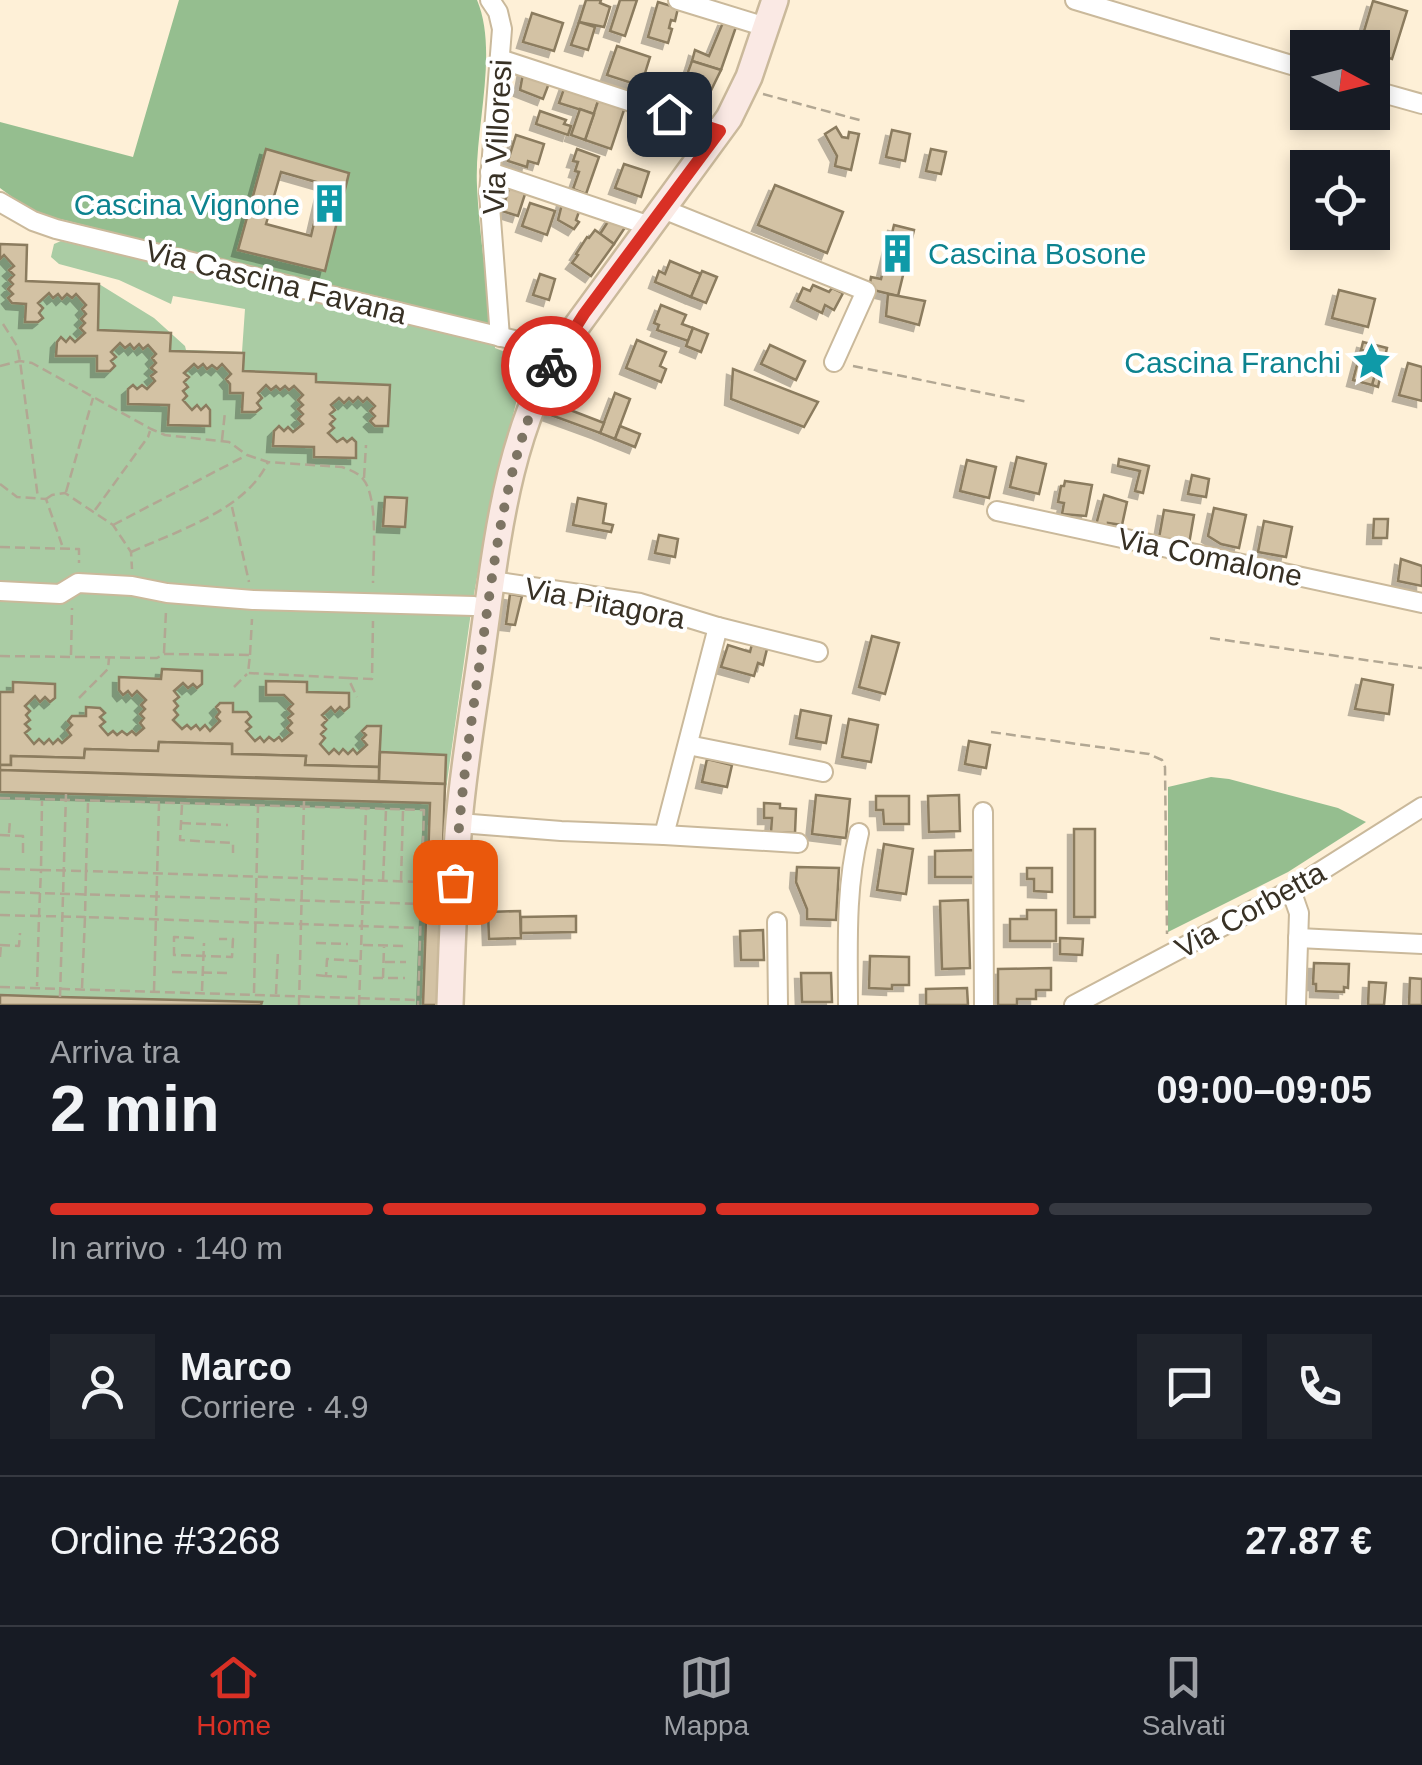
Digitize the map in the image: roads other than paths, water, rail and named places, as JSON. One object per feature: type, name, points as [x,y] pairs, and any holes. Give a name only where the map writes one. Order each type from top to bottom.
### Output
[{"type":"street","name":"Via Villoresi","points":[[490,0],[501,20],[489,193],[500,336]]},
{"type":"street","points":[[678,0],[766,26]]},
{"type":"street","points":[[450,1005],[459,823],[492,582],[515,462],[536,396],[572,331],[720,131],[744,88],[775,0]]},
{"type":"street","points":[[1075,0],[1290,65]]},
{"type":"street","points":[[500,59],[720,131]]},
{"type":"street","points":[[1390,95],[1422,104]]},
{"type":"street","points":[[490,172],[656,218],[866,291],[834,362]]},
{"type":"street","name":"Via Cascina Favana","points":[[0,202],[56,229],[500,336],[532,346],[554,360]]},
{"type":"street","name":"Via Comalone","points":[[997,511],[1422,603]]},
{"type":"street","name":"Via Pitagora","points":[[492,582],[640,603],[818,652]]},
{"type":"street","points":[[0,592],[60,594],[75,584],[132,586],[253,600],[474,606]]},
{"type":"street","name":"Via Pitagora","points":[[664,835],[718,627]]},
{"type":"street","points":[[688,745],[822,772]]},
{"type":"street","name":"Via Corbetta","points":[[1074,1005],[1291,890],[1422,807]]},
{"type":"street","points":[[983,812],[984,1005]]},
{"type":"street","points":[[459,823],[798,843]]},
{"type":"street","points":[[848,1005],[848,914],[852,858],[859,833]]},
{"type":"street","points":[[1291,890],[1298,908],[1296,1005]]},
{"type":"street","points":[[778,922],[778,1005]]},
{"type":"street","points":[[1298,938],[1422,944]]},
{"type":"place","name":"Cascina Vignone","points":[[330,204]]},
{"type":"place","name":"Cascina Bosone","points":[[898,253]]},
{"type":"place","name":"Cascina Franchi","points":[[1371,362]]}]
